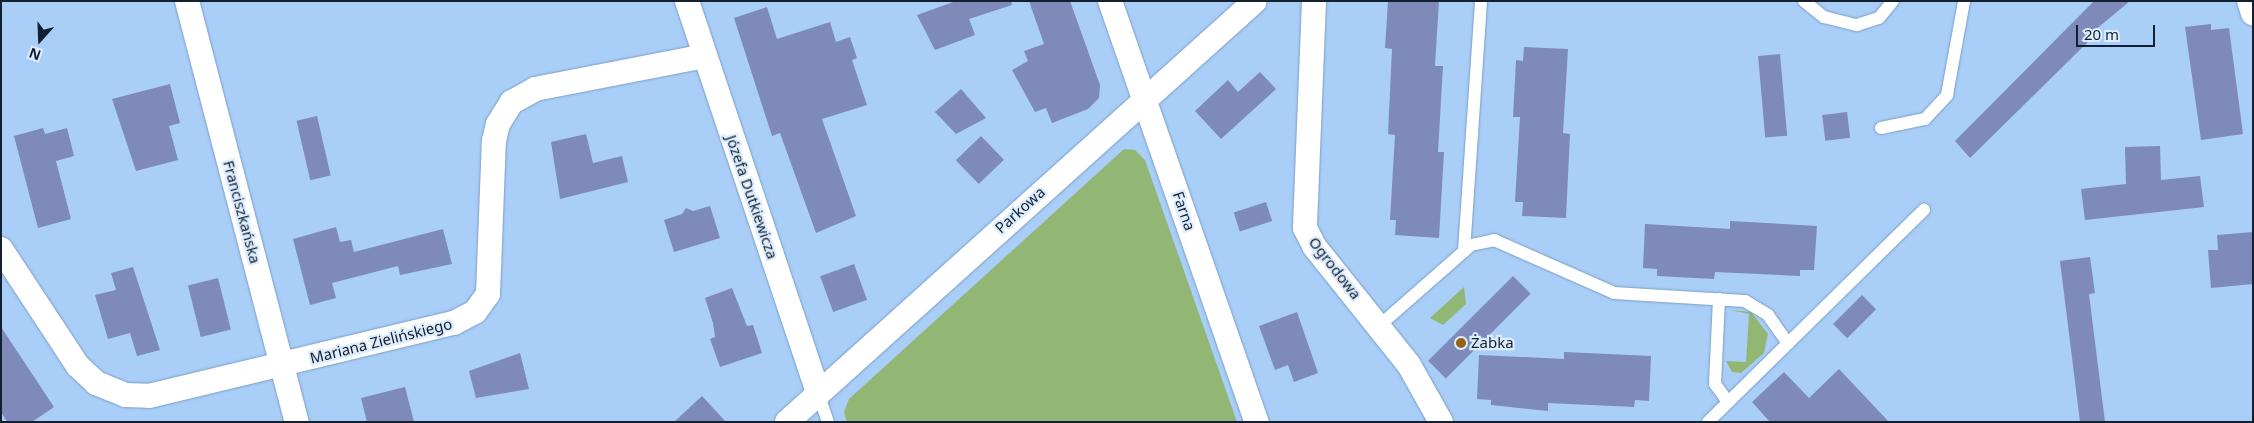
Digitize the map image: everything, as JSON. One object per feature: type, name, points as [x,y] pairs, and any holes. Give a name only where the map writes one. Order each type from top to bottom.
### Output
[{"type":"street","name":"Franciszkańska","points":[[186,1],[297,422]]},
{"type":"street","name":"Józefa Dutkiewicza","points":[[687,1],[818,393]]},
{"type":"street","name":"Farna","points":[[1110,1],[1257,422]]},
{"type":"street","name":"Parkowa","points":[[787,422],[1099,137],[1146,101],[1255,1]]},
{"type":"street","name":"Ogrodowa","points":[[1314,1],[1305,228],[1314,246],[1380,325],[1419,380],[1441,422]]},
{"type":"street","points":[[2249,1],[2253,13]]},
{"type":"street","name":"Mariana Zielińskiego","points":[[1,249],[78,366],[106,388],[149,396],[454,323],[480,307],[490,276],[495,131],[518,97],[535,89],[705,56]]},
{"type":"lane","points":[[1464,251],[1481,1]]},
{"type":"lane","points":[[1804,1],[1824,17],[1857,25],[1879,18],[1893,1]]},
{"type":"lane","points":[[1881,128],[1925,119],[1947,95],[1964,1]]},
{"type":"lane","points":[[1708,422],[1924,210]]},
{"type":"lane","points":[[1380,325],[1464,251],[1478,242],[1503,241],[1614,293],[1746,301],[1761,309],[1788,344]]},
{"type":"lane","points":[[1719,299],[1715,384],[1728,402]]},
{"type":"lane","points":[[818,393],[828,422]]},
{"type":"green space","points":[[1124,149],[1135,150],[1145,160],[1237,422],[847,422],[844,412],[849,399]]},
{"type":"green space","points":[[1464,287],[1466,304],[1443,325],[1430,318]]},
{"type":"green space","points":[[1730,310],[1751,312],[1768,334],[1764,353],[1741,373],[1732,372],[1726,361],[1746,362],[1749,314]]},
{"type":"building","points":[[956,1],[1011,1],[1012,5],[969,19],[975,35],[935,50],[917,15]]},
{"type":"building","points":[[1029,1],[1070,1],[1100,85],[1099,98],[1088,109],[1052,123],[1046,108],[1035,112],[1012,70],[1028,61],[1024,51],[1044,44]]},
{"type":"building","points":[[1388,1],[1439,1],[1435,66],[1443,66],[1438,152],[1444,152],[1439,238],[1395,235],[1396,220],[1390,220],[1395,135],[1388,134],[1392,49],[1385,48]]},
{"type":"building","points":[[2094,1],[2130,1],[2094,31],[2097,33],[1970,158],[1955,141]]},
{"type":"building","points":[[767,7],[777,39],[830,22],[836,42],[850,37],[857,58],[852,60],[867,105],[822,119],[856,216],[816,233],[780,133],[772,136],[734,18]]},
{"type":"building","points":[[2211,24],[2211,30],[2229,28],[2243,134],[2201,140],[2185,27]]},
{"type":"building","points":[[1524,47],[1568,49],[1563,133],[1570,134],[1566,218],[1522,216],[1523,202],[1515,202],[1520,117],[1513,117],[1516,60],[1523,61]]},
{"type":"building","points":[[1780,54],[1787,136],[1765,138],[1758,56]]},
{"type":"building","points":[[1260,72],[1276,89],[1221,139],[1195,111],[1228,80],[1238,92]]},
{"type":"building","points":[[170,84],[180,123],[169,126],[178,160],[136,171],[112,99]]},
{"type":"building","points":[[961,89],[986,118],[956,134],[935,112]]},
{"type":"building","points":[[1847,112],[1850,138],[1825,141],[1822,115]]},
{"type":"building","points":[[317,116],[331,175],[310,180],[297,121]]},
{"type":"building","points":[[43,128],[45,134],[67,128],[74,156],[56,161],[71,219],[38,228],[14,136]]},
{"type":"building","points":[[586,134],[593,163],[622,156],[628,182],[560,199],[551,142]]},
{"type":"building","points":[[981,136],[1004,160],[979,184],[956,160]]},
{"type":"building","points":[[2160,146],[2161,180],[2200,176],[2204,207],[2085,220],[2081,189],[2126,184],[2125,147]]},
{"type":"building","points":[[1266,202],[1272,221],[1240,232],[1234,213]]},
{"type":"building","points":[[710,206],[720,238],[674,252],[664,220],[682,214],[686,208],[693,211]]},
{"type":"building","points":[[1730,221],[1817,226],[1814,270],[1800,270],[1800,276],[1715,272],[1714,279],[1657,276],[1657,269],[1643,268],[1645,224],[1730,229]]},
{"type":"building","points":[[336,227],[340,242],[351,240],[354,252],[443,229],[452,264],[400,275],[398,266],[332,283],[336,298],[310,305],[293,239]]},
{"type":"building","points":[[2253,232],[2253,284],[2211,288],[2208,250],[2218,250],[2217,235]]},
{"type":"building","points":[[2090,257],[2095,293],[2089,294],[2105,422],[2080,422],[2060,261]]},
{"type":"building","points":[[854,264],[867,300],[833,312],[820,276]]},
{"type":"building","points":[[133,267],[160,350],[137,356],[130,333],[108,339],[95,295],[116,290],[111,273]]},
{"type":"building","points":[[1513,276],[1531,294],[1446,379],[1428,361]]},
{"type":"building","points":[[218,278],[231,329],[201,337],[188,285]]},
{"type":"building","points":[[732,288],[747,326],[753,325],[762,353],[720,367],[710,339],[715,337],[713,323],[705,298]]},
{"type":"building","points":[[1862,295],[1876,309],[1847,338],[1833,324]]},
{"type":"building","points":[[1297,312],[1318,373],[1294,382],[1288,365],[1275,370],[1259,326]]},
{"type":"building","points":[[1,327],[54,407],[32,422],[7,422],[1,412]]},
{"type":"building","points":[[1564,352],[1651,356],[1649,401],[1635,400],[1634,407],[1548,403],[1548,411],[1491,405],[1491,400],[1477,399],[1479,355],[1564,359]]},
{"type":"building","points":[[520,353],[529,389],[476,398],[469,371]]},
{"type":"building","points":[[1839,369],[1889,422],[1770,422],[1752,402],[1784,372],[1809,398]]},
{"type":"building","points":[[405,387],[414,422],[367,422],[361,398]]},
{"type":"building","points":[[702,396],[726,422],[674,422]]},
{"type":"place","name":"Żabka","points":[[1461,343]]}]
